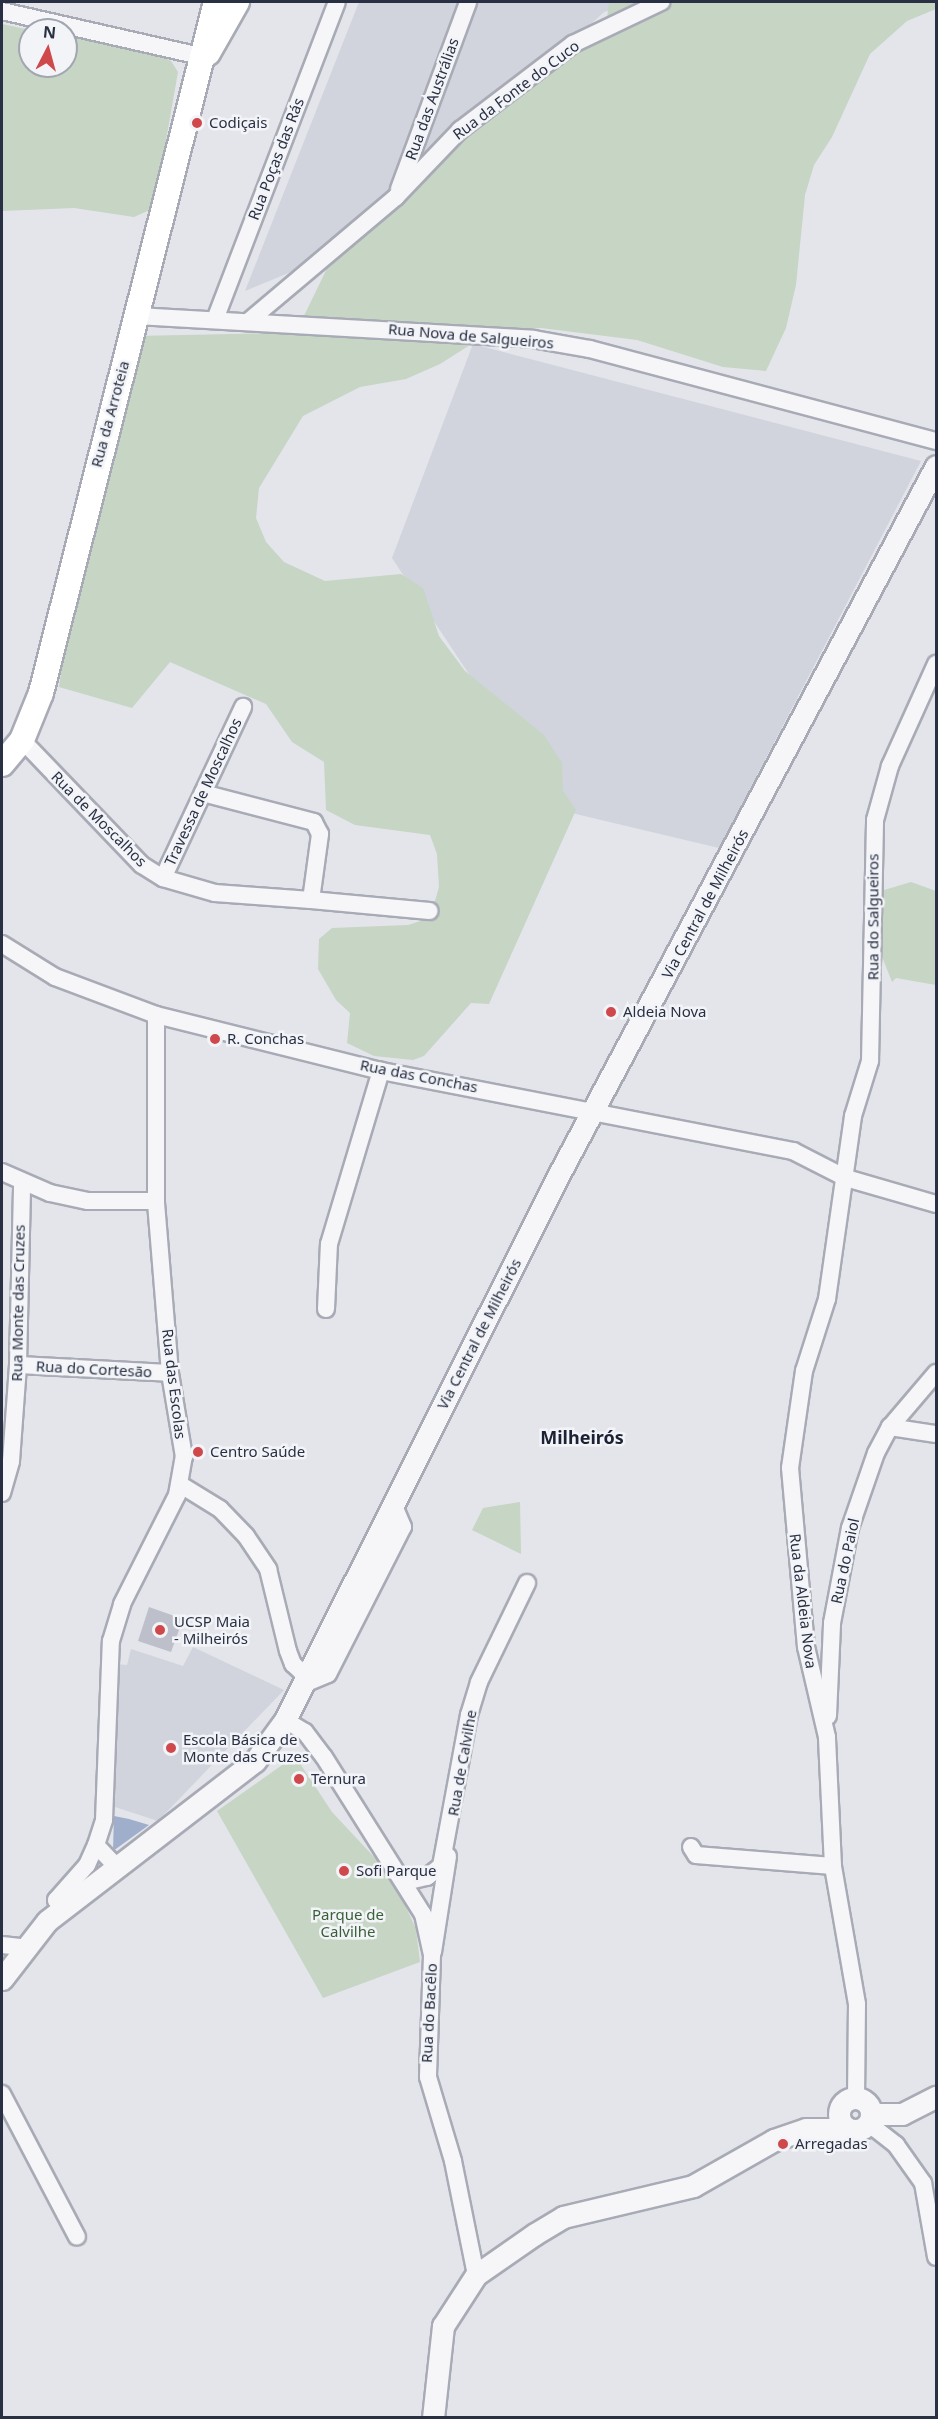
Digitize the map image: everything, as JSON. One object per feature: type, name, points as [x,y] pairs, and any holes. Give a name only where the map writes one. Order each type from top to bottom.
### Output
[{"type":"main road","name":"Rua da Arroteia","points":[[2,764],[22,740],[47,672],[205,57],[206,27],[216,2]]},
{"type":"main road","name":"Rua da Arroteia","points":[[205,57],[237,2]]},
{"type":"street","name":"Rua Poças das Rás","points":[[216,317],[337,2]]},
{"type":"street","name":"Rua das Austrálias","points":[[396,197],[468,2]]},
{"type":"street","name":"Rua da Fonte do Cuco","points":[[250,320],[396,197],[460,130],[573,44],[661,2]]},
{"type":"street","points":[[2,11],[205,57]]},
{"type":"street","name":"Rua Nova de Salgueiros","points":[[137,316],[216,317],[533,339],[590,349],[936,441]]},
{"type":"street","name":"Via Central de Milheirós","points":[[117,1867],[255,1761],[285,1720],[594,1109],[936,466]]},
{"type":"street","name":"Rua do Salgueiros","points":[[846,1178],[853,1116],[870,1061],[874,1024],[871,891],[875,820],[890,766],[936,664]]},
{"type":"street","name":"Travessa de Moscalhos","points":[[163,878],[243,706]]},
{"type":"street","name":"Rua de Moscalhos","points":[[22,740],[142,865],[163,878],[207,891],[429,911]]},
{"type":"street","points":[[203,793],[314,822],[320,834],[311,900]]},
{"type":"street","name":"Rua das Conchas","points":[[2,945],[55,977],[156,1015],[381,1071],[594,1109],[793,1151],[846,1178],[936,1204]]},
{"type":"street","name":"Rua das Escolas","points":[[65,1908],[56,1900],[87,1865],[104,1820],[111,1641],[122,1604],[181,1485],[184,1457],[170,1373],[156,1201],[156,1015]]},
{"type":"street","points":[[326,1309],[329,1244],[381,1071]]},
{"type":"street","points":[[2,1172],[22,1183],[88,1202],[156,1201]]},
{"type":"street","name":"Rua da Aldeia Nova","points":[[846,1178],[827,1299],[804,1371],[790,1468],[806,1647],[827,1737],[832,1866],[857,2004],[848,2103]]},
{"type":"street","name":"Rua Monte das Cruzes","points":[[2,1493],[11,1461],[18,1365],[22,1183]]},
{"type":"street","name":"Rua do Cortesão","points":[[18,1365],[170,1373]]},
{"type":"street","name":"Rua do Paiol","points":[[827,1737],[832,1623],[850,1528],[876,1453],[890,1427],[936,1373]]},
{"type":"street","points":[[890,1427],[936,1434]]},
{"type":"street","points":[[181,1485],[220,1509],[252,1545],[268,1569],[293,1664],[304,1681]]},
{"type":"street","name":"Rua de Calvilhe","points":[[432,1955],[444,1893],[447,1846],[462,1742],[479,1682],[526,1583]]},
{"type":"street","name":"Rua do Bacêlo","points":[[285,1720],[305,1732],[324,1757],[417,1903],[432,1955],[428,2077],[442,2118],[476,2276]]},
{"type":"street","points":[[2,1979],[12,1946],[117,1867],[96,1845]]},
{"type":"street","name":"Rua de Calvilhe","points":[[405,1882],[427,1877],[441,1866],[447,1846]]},
{"type":"street","points":[[691,1847],[696,1855],[832,1866]]},
{"type":"street","points":[[417,1903],[444,1893]]},
{"type":"street","points":[[2,2094],[77,2237]]},
{"type":"street","points":[[806,2128],[862,2122],[902,2114],[936,2097]]},
{"type":"street","points":[[433,2418],[441,2335],[476,2276],[563,2217],[693,2186],[774,2140],[806,2128],[848,2103],[868,2105],[862,2122]]},
{"type":"street","points":[[848,2103],[839,2117],[862,2122],[896,2145],[923,2183],[936,2257]]},
{"type":"shaded area","points":[[359,2],[639,2],[604,12],[347,249],[245,291]]},
{"type":"shaded area","points":[[473,344],[921,461],[719,848],[559,810],[392,558]]},
{"type":"shaded area","name":"Escola Básica de Monte das Cruzes","points":[[193,1647],[284,1690],[158,1821],[112,1806],[117,1664],[127,1665],[131,1649],[183,1666]]},
{"type":"green space","points":[[609,2],[936,2],[936,9],[907,21],[870,54],[832,137],[814,165],[805,195],[796,285],[786,328],[766,371],[723,367],[637,340],[541,328],[492,331],[440,364],[406,379],[360,387],[303,416],[259,488],[256,518],[266,542],[284,562],[325,581],[401,574],[423,588],[439,636],[465,671],[544,735],[562,763],[563,791],[576,810],[489,1004],[471,1003],[424,1056],[413,1060],[374,1056],[347,1043],[350,1013],[336,1000],[318,969],[319,939],[332,928],[408,925],[430,918],[439,887],[437,854],[430,835],[355,825],[326,810],[324,762],[292,742],[266,704],[170,662],[132,708],[59,687],[72,596],[135,336],[282,333],[302,320],[333,256],[433,161],[606,28]]},
{"type":"green space","points":[[2,24],[18,27],[18,78],[78,78],[78,39],[145,48],[171,61],[178,72],[154,208],[134,217],[74,208],[2,211]]},
{"type":"green space","points":[[911,882],[936,891],[936,985],[896,978],[892,982],[864,911],[874,893]]},
{"type":"green space","points":[[520,1502],[521,1554],[472,1530],[483,1508]]},
{"type":"green space","name":"Parque de Calvilhe","points":[[295,1756],[332,1812],[375,1858],[400,1894],[416,1929],[420,1962],[323,1998],[217,1811]]},
{"type":"water","points":[[114,1816],[129,1819],[149,1825],[113,1851]]},
{"type":"building","name":"UCSP Maia - Milheirós","points":[[149,1607],[183,1619],[171,1652],[138,1641]]},
{"type":"place","name":"Codiçais","points":[[197,123]]},
{"type":"place","name":"Aldeia Nova","points":[[611,1012]]},
{"type":"place","name":"R. Conchas","points":[[215,1039]]},
{"type":"place","name":"Centro Saúde","points":[[198,1452]]},
{"type":"place","name":"UCSP Maia - Milheirós","points":[[160,1630]]},
{"type":"place","name":"Escola Básica de Monte das Cruzes","points":[[171,1748]]},
{"type":"place","name":"Ternura","points":[[299,1779]]},
{"type":"place","name":"Sofi Parque","points":[[344,1871]]},
{"type":"place","name":"Arregadas","points":[[783,2144]]},
{"type":"district","name":"Milheirós","points":[[582,1437]]}]
